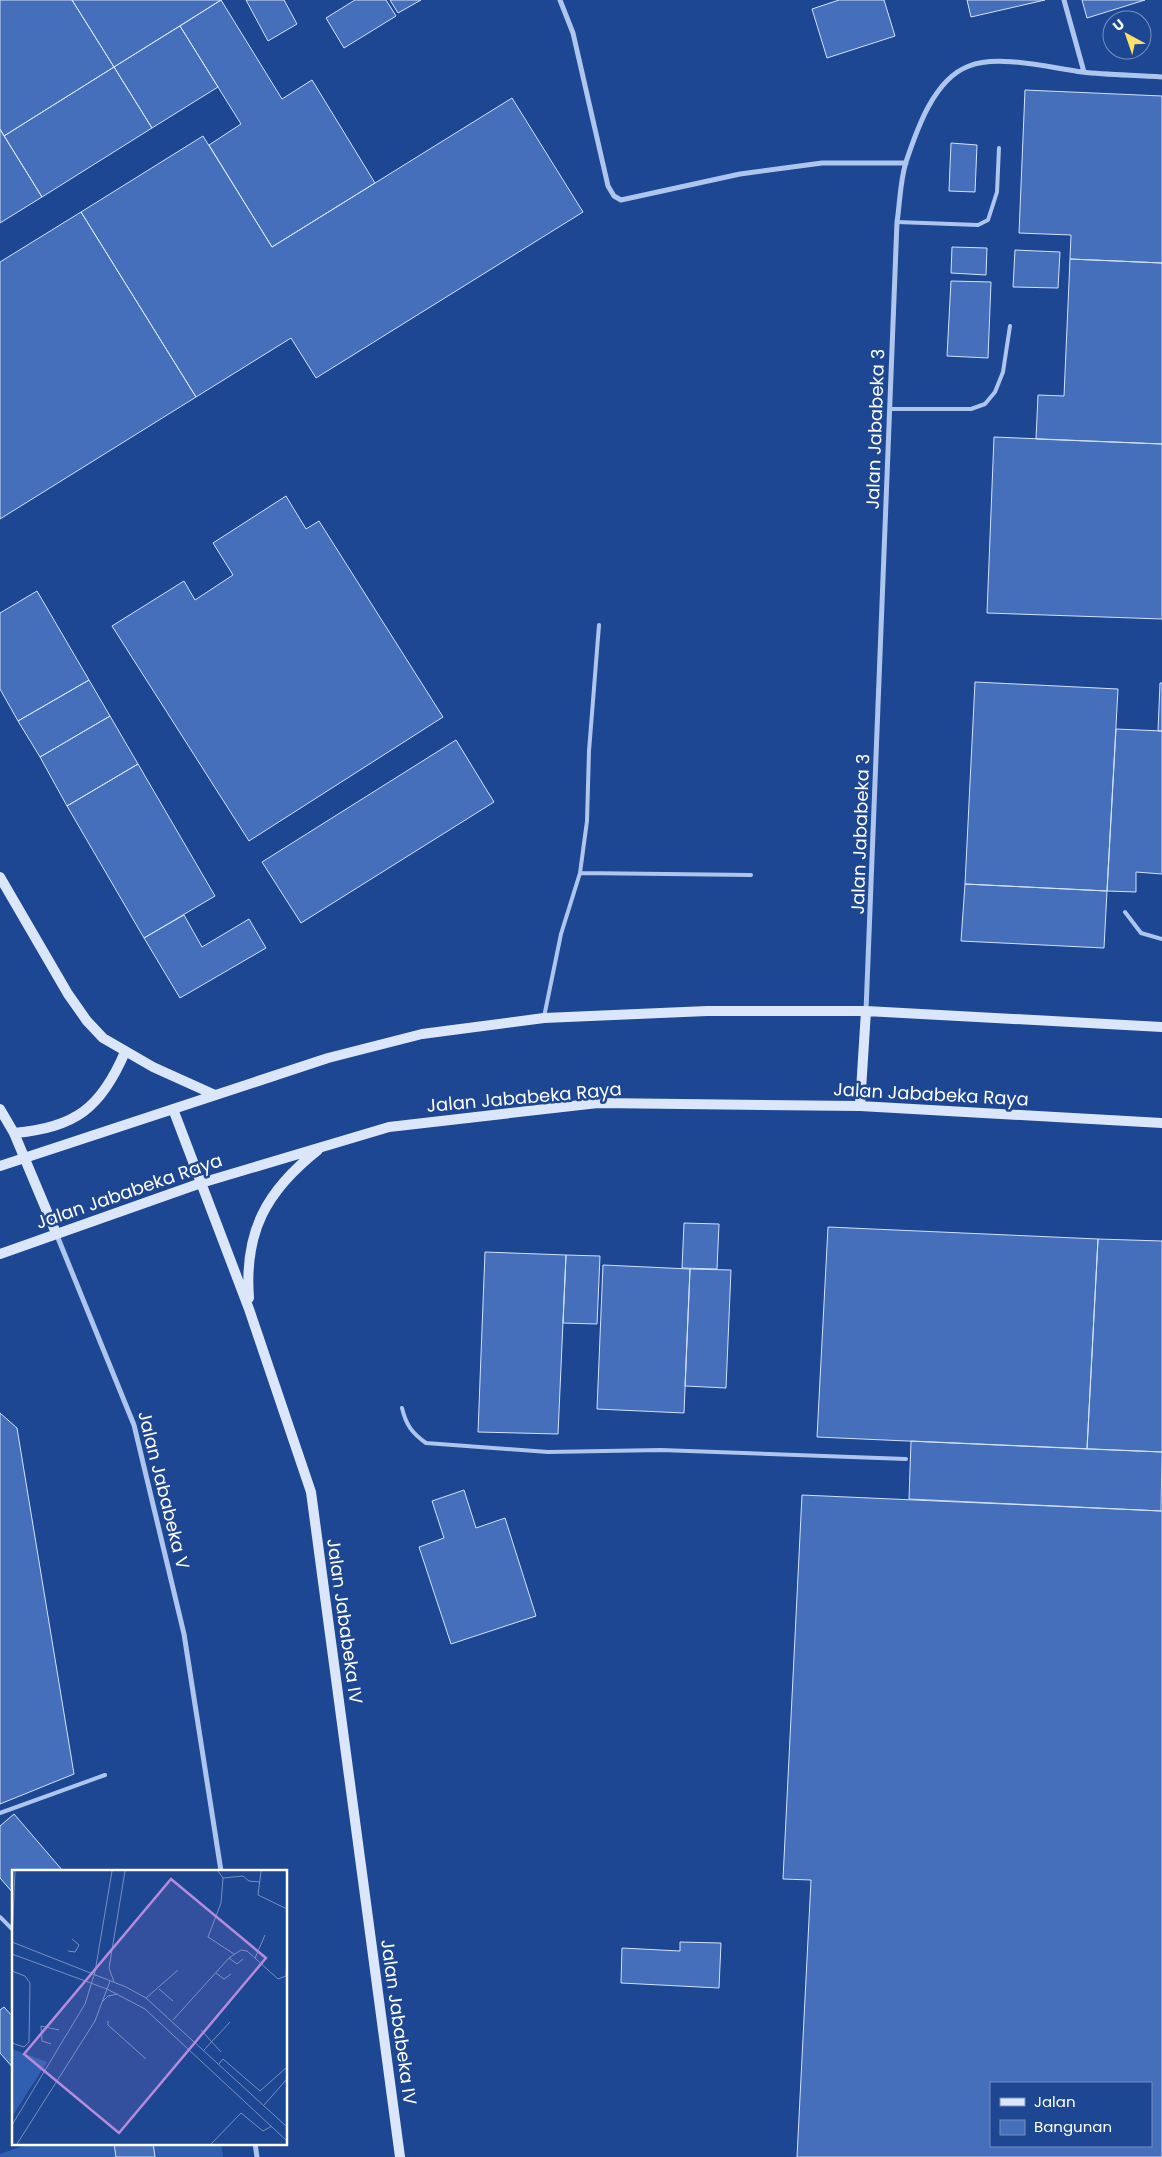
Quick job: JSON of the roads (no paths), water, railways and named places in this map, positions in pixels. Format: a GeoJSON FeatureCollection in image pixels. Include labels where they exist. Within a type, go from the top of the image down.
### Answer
{"type":"FeatureCollection","features":[{"type":"Feature","properties":{"kind":"main road"},"geometry":{"type":"LineString","coordinates":[[0,878],[68,994],[87,1021],[103,1038],[126,1052],[215,1095]]}},
{"type":"Feature","properties":{"kind":"main road"},"geometry":{"type":"LineString","coordinates":[[0,1166],[328,1058],[422,1034],[544,1018],[707,1011],[866,1012],[1162,1027]]}},
{"type":"Feature","properties":{"kind":"main road"},"geometry":{"type":"LineString","coordinates":[[860,1106],[866,1012]]}},
{"type":"Feature","properties":{"kind":"main road"},"geometry":{"type":"LineString","coordinates":[[14,1133],[44,1130],[72,1120],[95,1103],[114,1079],[126,1052]]}},
{"type":"Feature","properties":{"kind":"main road","name":"Jalan Jababeka Raya"},"geometry":{"type":"LineString","coordinates":[[0,1254],[202,1183],[389,1127],[598,1103],[860,1106],[1162,1123]]}},
{"type":"Feature","properties":{"kind":"main road","name":"Jalan Jababeka V"},"geometry":{"type":"LineString","coordinates":[[0,1109],[14,1133],[56,1233]]}},
{"type":"Feature","properties":{"kind":"main road","name":"Jalan Jababeka IV"},"geometry":{"type":"LineString","coordinates":[[173,1109],[249,1310],[311,1492],[400,2157]]}},
{"type":"Feature","properties":{"kind":"main road"},"geometry":{"type":"LineString","coordinates":[[249,1310],[246,1271],[254,1234],[269,1199],[293,1170],[323,1146]]}},
{"type":"Feature","properties":{"kind":"street"},"geometry":{"type":"LineString","coordinates":[[560,0],[573,33],[608,186],[614,196],[621,200],[740,174],[822,163],[906,163]]}},
{"type":"Feature","properties":{"kind":"street"},"geometry":{"type":"LineString","coordinates":[[1064,0],[1084,72]]}},
{"type":"Feature","properties":{"kind":"street","name":"Jalan Jababeka 3"},"geometry":{"type":"LineString","coordinates":[[866,1012],[897,222],[906,163],[936,94],[954,73],[969,65],[986,62],[1026,63],[1084,72],[1162,77]]}},
{"type":"Feature","properties":{"kind":"street","name":"Jalan Jababeka V"},"geometry":{"type":"LineString","coordinates":[[56,1233],[134,1425],[184,1634],[221,1870]]}},
{"type":"Feature","properties":{"kind":"street"},"geometry":{"type":"LineString","coordinates":[[256,2144],[257,2157]]}},
{"type":"Feature","properties":{"kind":"lane"},"geometry":{"type":"LineString","coordinates":[[897,222],[978,225],[988,220],[997,192],[999,148]]}},
{"type":"Feature","properties":{"kind":"lane"},"geometry":{"type":"LineString","coordinates":[[890,409],[971,408],[985,404],[995,392],[1003,372],[1010,326]]}},
{"type":"Feature","properties":{"kind":"lane"},"geometry":{"type":"LineString","coordinates":[[544,1018],[561,934],[580,874],[587,821],[589,751],[599,624]]}},
{"type":"Feature","properties":{"kind":"lane"},"geometry":{"type":"LineString","coordinates":[[580,874],[751,875]]}},
{"type":"Feature","properties":{"kind":"lane"},"geometry":{"type":"LineString","coordinates":[[1125,912],[1141,933],[1162,939]]}},
{"type":"Feature","properties":{"kind":"lane"},"geometry":{"type":"LineString","coordinates":[[402,1408],[405,1420],[412,1434],[426,1443],[548,1452],[661,1450],[906,1459]]}},
{"type":"Feature","properties":{"kind":"lane"},"geometry":{"type":"LineString","coordinates":[[0,1813],[105,1775]]}},
{"type":"Feature","properties":{"kind":"lane"},"geometry":{"type":"LineString","coordinates":[[0,1917],[12,1929]]}}]}
